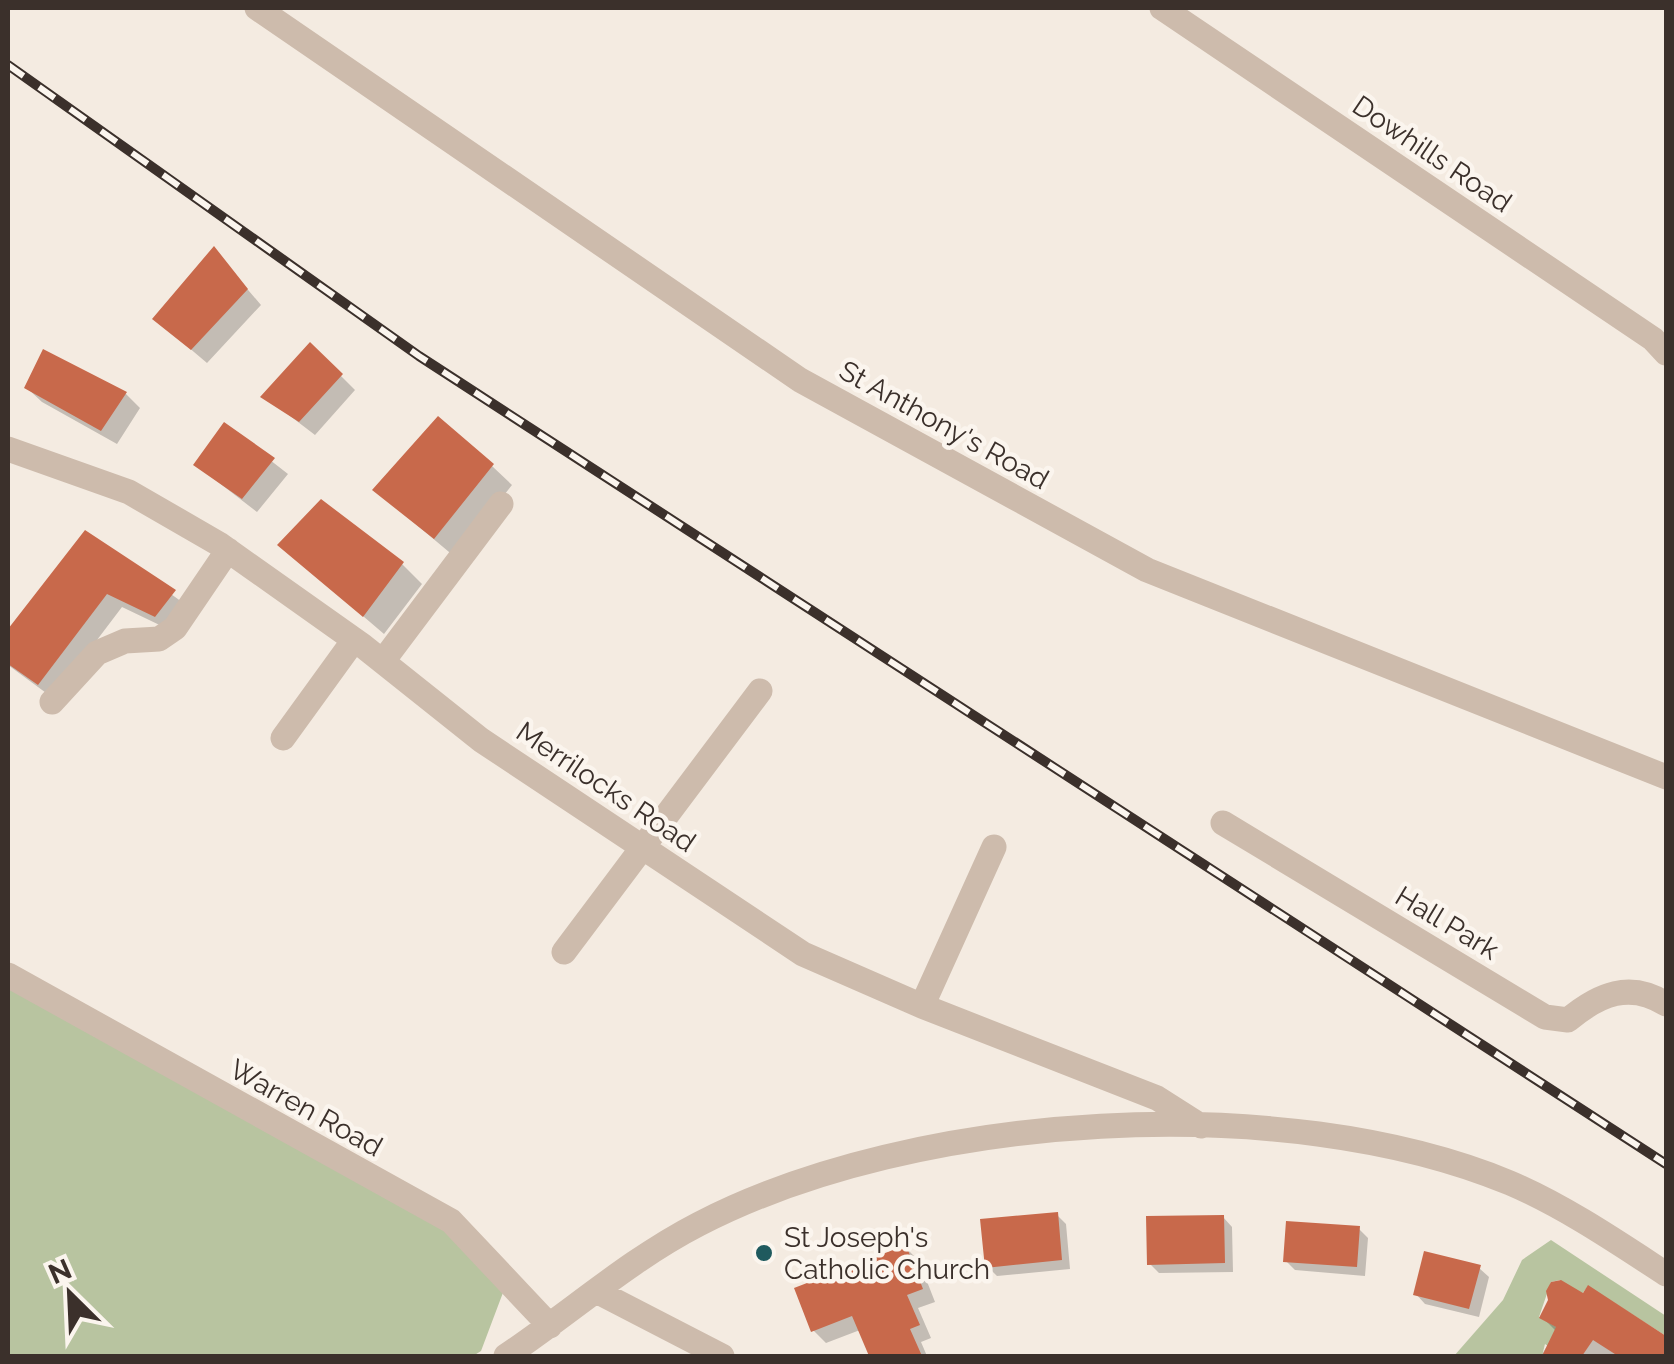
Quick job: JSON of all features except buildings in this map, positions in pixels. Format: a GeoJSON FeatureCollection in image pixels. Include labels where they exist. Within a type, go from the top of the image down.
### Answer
{"type":"FeatureCollection","features":[{"type":"Feature","properties":{"kind":"street","name":"St Anthony's Road"},"geometry":{"type":"LineString","coordinates":[[257,8],[800,380],[1146,570],[1666,777]]}},
{"type":"Feature","properties":{"kind":"street","name":"Dowhills Road"},"geometry":{"type":"LineString","coordinates":[[1162,8],[1662,337]]}},
{"type":"Feature","properties":{"kind":"street","name":"Merrilocks Road"},"geometry":{"type":"LineString","coordinates":[[8,450],[129,492],[228,550],[382,661],[481,740],[803,954],[922,1006],[1157,1098],[1202,1126]]}},
{"type":"Feature","properties":{"kind":"street"},"geometry":{"type":"LineString","coordinates":[[382,661],[501,504]]}},
{"type":"Feature","properties":{"kind":"street"},"geometry":{"type":"LineString","coordinates":[[52,702],[97,653],[125,641],[159,639],[174,628],[228,550]]}},
{"type":"Feature","properties":{"kind":"street"},"geometry":{"type":"LineString","coordinates":[[283,738],[354,640]]}},
{"type":"Feature","properties":{"kind":"street"},"geometry":{"type":"LineString","coordinates":[[564,952],[760,691]]}},
{"type":"Feature","properties":{"kind":"street","name":"Hall Park"},"geometry":{"type":"LineString","coordinates":[[1223,823],[1545,1017],[1568,1020],[1590,1001],[1620,991],[1657,998]]}},
{"type":"Feature","properties":{"kind":"street"},"geometry":{"type":"LineString","coordinates":[[922,1006],[994,847]]}},
{"type":"Feature","properties":{"kind":"street","name":"Warren Road"},"geometry":{"type":"LineString","coordinates":[[8,975],[451,1221],[550,1326]]}},
{"type":"Feature","properties":{"kind":"street"},"geometry":{"type":"LineString","coordinates":[[506,1356],[598,1292],[621,1271],[699,1223],[864,1159],[1034,1131],[1202,1126],[1287,1130],[1418,1155],[1510,1183],[1666,1274]]}},
{"type":"Feature","properties":{"kind":"street"},"geometry":{"type":"LineString","coordinates":[[598,1292],[722,1356]]}},
{"type":"Feature","properties":{"kind":"green space"},"geometry":{"type":"Polygon","coordinates":[[[8,973],[451,1221],[507,1282],[481,1351],[473,1356],[8,1356],[8,973]]]}},
{"type":"Feature","properties":{"kind":"green space"},"geometry":{"type":"Polygon","coordinates":[[[1551,1240],[1666,1316],[1666,1336],[1588,1286],[1578,1299],[1560,1280],[1551,1282],[1539,1317],[1560,1329],[1549,1347],[1545,1344],[1542,1356],[1454,1356],[1503,1300],[1522,1260],[1551,1240]]]}},
{"type":"Feature","properties":{"kind":"railway"},"geometry":{"type":"LineString","coordinates":[[8,65],[419,356],[1666,1164]]}},
{"type":"Feature","properties":{"kind":"place","name":"St Joseph's Catholic Church"},"geometry":{"type":"Point","coordinates":[764,1253]}}]}
